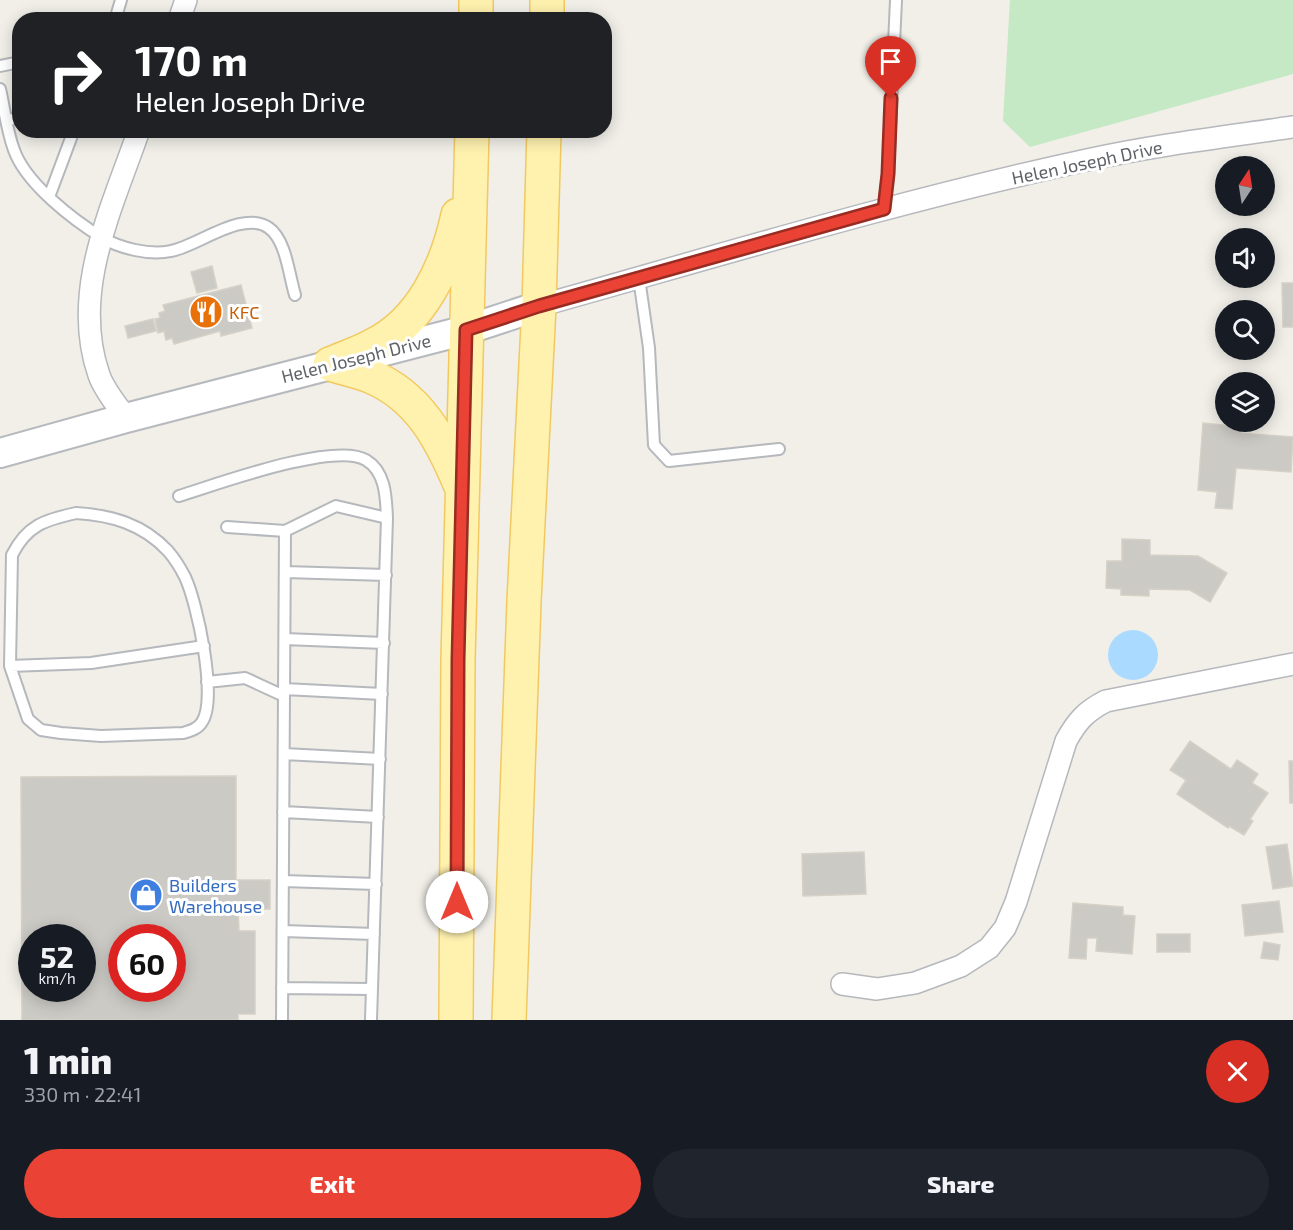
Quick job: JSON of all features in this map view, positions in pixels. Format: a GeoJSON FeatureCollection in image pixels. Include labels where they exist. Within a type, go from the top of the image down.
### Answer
{"type":"FeatureCollection","features":[{"type":"Feature","properties":{"kind":"main road"},"geometry":{"type":"LineString","coordinates":[[509,1020],[524,601],[539,306],[544,138]]}},
{"type":"Feature","properties":{"kind":"main road"},"geometry":{"type":"LineString","coordinates":[[456,1020],[458,660],[471,146]]}},
{"type":"Feature","properties":{"kind":"main road"},"geometry":{"type":"LineString","coordinates":[[330,364],[374,346],[403,324],[420,306],[436,280],[449,247],[471,146]]}},
{"type":"Feature","properties":{"kind":"main road"},"geometry":{"type":"LineString","coordinates":[[330,364],[370,376],[395,390],[418,409],[437,434],[463,492]]}},
{"type":"Feature","properties":{"kind":"street","name":"Helen Joseph Drive"},"geometry":{"type":"LineString","coordinates":[[0,453],[330,364],[466,330],[539,306],[884,209],[1087,160],[1189,140],[1293,127]]}},
{"type":"Feature","properties":{"kind":"street"},"geometry":{"type":"LineString","coordinates":[[126,418],[99,377],[91,339],[88,306],[93,272],[102,238],[136,138]]}},
{"type":"Feature","properties":{"kind":"street"},"geometry":{"type":"LineString","coordinates":[[842,984],[878,990],[915,983],[961,966],[989,948],[1005,928],[1016,902],[1066,741],[1075,724],[1088,711],[1107,701],[1293,664]]}},
{"type":"Feature","properties":{"kind":"lane"},"geometry":{"type":"LineString","coordinates":[[884,209],[888,174],[896,0]]}},
{"type":"Feature","properties":{"kind":"lane"},"geometry":{"type":"LineString","coordinates":[[0,88],[16,155],[49,197],[102,238],[152,253],[169,252],[188,247],[237,224],[255,222],[268,227],[280,244],[295,295]]}},
{"type":"Feature","properties":{"kind":"lane"},"geometry":{"type":"LineString","coordinates":[[7,120],[12,119]]}},
{"type":"Feature","properties":{"kind":"lane"},"geometry":{"type":"LineString","coordinates":[[49,197],[71,138]]}},
{"type":"Feature","properties":{"kind":"lane"},"geometry":{"type":"LineString","coordinates":[[639,278],[649,348],[654,446],[669,462],[779,449]]}},
{"type":"Feature","properties":{"kind":"lane"},"geometry":{"type":"LineString","coordinates":[[179,496],[281,465],[330,456],[352,456],[366,460],[376,468],[382,479],[387,518],[386,575],[371,1020]]}},
{"type":"Feature","properties":{"kind":"lane"},"geometry":{"type":"LineString","coordinates":[[227,527],[285,531],[336,506],[387,518]]}},
{"type":"Feature","properties":{"kind":"lane"},"geometry":{"type":"LineString","coordinates":[[76,513],[99,514],[130,523],[153,537],[168,551],[185,577],[204,646],[207,711],[202,722],[194,730],[183,733],[101,736],[41,730],[28,719],[10,666],[12,555],[19,542],[32,528],[50,518],[76,513]]}},
{"type":"Feature","properties":{"kind":"lane"},"geometry":{"type":"LineString","coordinates":[[282,1020],[285,531]]}},
{"type":"Feature","properties":{"kind":"lane"},"geometry":{"type":"LineString","coordinates":[[285,572],[386,575]]}},
{"type":"Feature","properties":{"kind":"lane"},"geometry":{"type":"LineString","coordinates":[[285,639],[384,643]]}},
{"type":"Feature","properties":{"kind":"lane"},"geometry":{"type":"LineString","coordinates":[[10,666],[91,663],[204,646]]}},
{"type":"Feature","properties":{"kind":"lane"},"geometry":{"type":"LineString","coordinates":[[207,682],[245,678],[284,693],[382,694]]}},
{"type":"Feature","properties":{"kind":"lane"},"geometry":{"type":"LineString","coordinates":[[284,754],[380,759]]}},
{"type":"Feature","properties":{"kind":"lane"},"geometry":{"type":"LineString","coordinates":[[284,813],[378,817]]}},
{"type":"Feature","properties":{"kind":"lane"},"geometry":{"type":"LineString","coordinates":[[283,880],[376,884]]}},
{"type":"Feature","properties":{"kind":"lane"},"geometry":{"type":"LineString","coordinates":[[283,931],[374,934]]}},
{"type":"Feature","properties":{"kind":"lane"},"geometry":{"type":"LineString","coordinates":[[282,988],[372,989]]}},
{"type":"Feature","properties":{"kind":"green space"},"geometry":{"type":"Polygon","coordinates":[[[1010,0],[1293,0],[1293,74],[1030,147],[1003,121],[1010,0]]]}},
{"type":"Feature","properties":{"kind":"water"},"geometry":{"type":"Polygon","coordinates":[[[1133,630],[1151,637],[1158,655],[1151,673],[1133,680],[1115,673],[1108,655],[1115,637],[1133,630]]]}},
{"type":"Feature","properties":{"kind":"building"},"geometry":{"type":"Polygon","coordinates":[[[212,266],[217,288],[197,293],[191,272],[212,266]]]}},
{"type":"Feature","properties":{"kind":"building"},"geometry":{"type":"Polygon","coordinates":[[[1282,283],[1293,283],[1293,327],[1283,327],[1282,283]]]}},
{"type":"Feature","properties":{"kind":"building"},"geometry":{"type":"Polygon","coordinates":[[[241,285],[252,328],[221,336],[220,331],[174,344],[172,338],[166,340],[164,331],[158,333],[155,319],[160,318],[159,313],[165,311],[163,305],[241,285]]]}},
{"type":"Feature","properties":{"kind":"building"},"geometry":{"type":"Polygon","coordinates":[[[153,319],[156,331],[128,338],[125,326],[153,319]]]}},
{"type":"Feature","properties":{"kind":"building"},"geometry":{"type":"Polygon","coordinates":[[[1203,423],[1215,424],[1215,432],[1293,437],[1291,472],[1236,468],[1232,509],[1215,508],[1217,492],[1198,490],[1203,423]]]}},
{"type":"Feature","properties":{"kind":"building"},"geometry":{"type":"Polygon","coordinates":[[[1122,539],[1150,540],[1150,555],[1198,556],[1227,573],[1210,602],[1190,590],[1149,589],[1149,596],[1121,595],[1121,589],[1106,588],[1107,561],[1122,561],[1122,539]]]}},
{"type":"Feature","properties":{"kind":"building"},"geometry":{"type":"Polygon","coordinates":[[[1190,741],[1231,769],[1237,760],[1258,774],[1252,783],[1268,793],[1250,819],[1253,821],[1244,835],[1229,826],[1228,828],[1177,794],[1186,780],[1170,770],[1190,741]]]}},
{"type":"Feature","properties":{"kind":"building"},"geometry":{"type":"Polygon","coordinates":[[[1289,761],[1293,761],[1293,803],[1290,803],[1289,761]]]}},
{"type":"Feature","properties":{"kind":"building","name":"Builders Warehouse"},"geometry":{"type":"Polygon","coordinates":[[[236,776],[236,880],[270,880],[270,909],[238,909],[239,931],[255,931],[255,1014],[238,1014],[238,1020],[22,1020],[22,1002],[96,1002],[96,924],[22,924],[21,777],[236,776]]]}},
{"type":"Feature","properties":{"kind":"building"},"geometry":{"type":"Polygon","coordinates":[[[1287,844],[1293,886],[1273,889],[1266,847],[1287,844]]]}},
{"type":"Feature","properties":{"kind":"building"},"geometry":{"type":"Polygon","coordinates":[[[864,852],[866,894],[803,896],[802,854],[864,852]]]}},
{"type":"Feature","properties":{"kind":"building"},"geometry":{"type":"Polygon","coordinates":[[[1279,901],[1283,932],[1245,936],[1242,905],[1279,901]]]}},
{"type":"Feature","properties":{"kind":"building"},"geometry":{"type":"Polygon","coordinates":[[[1073,903],[1123,907],[1123,915],[1135,916],[1132,954],[1096,951],[1097,938],[1087,938],[1086,959],[1069,958],[1073,903]]]}},
{"type":"Feature","properties":{"kind":"building"},"geometry":{"type":"Polygon","coordinates":[[[1157,934],[1190,934],[1190,952],[1157,952],[1157,934]]]}},
{"type":"Feature","properties":{"kind":"building"},"geometry":{"type":"Polygon","coordinates":[[[1264,942],[1280,945],[1278,960],[1261,958],[1264,942]]]}},
{"type":"Feature","properties":{"kind":"place","name":"KFC"},"geometry":{"type":"Point","coordinates":[206,312]}},
{"type":"Feature","properties":{"kind":"place","name":"Builders Warehouse"},"geometry":{"type":"Point","coordinates":[146,895]}},
{"type":"Feature","properties":{"kind":"route"},"geometry":{"type":"LineString","coordinates":[[457,902],[458,660],[466,408],[466,330],[539,306],[884,209],[891,98]]}}]}
